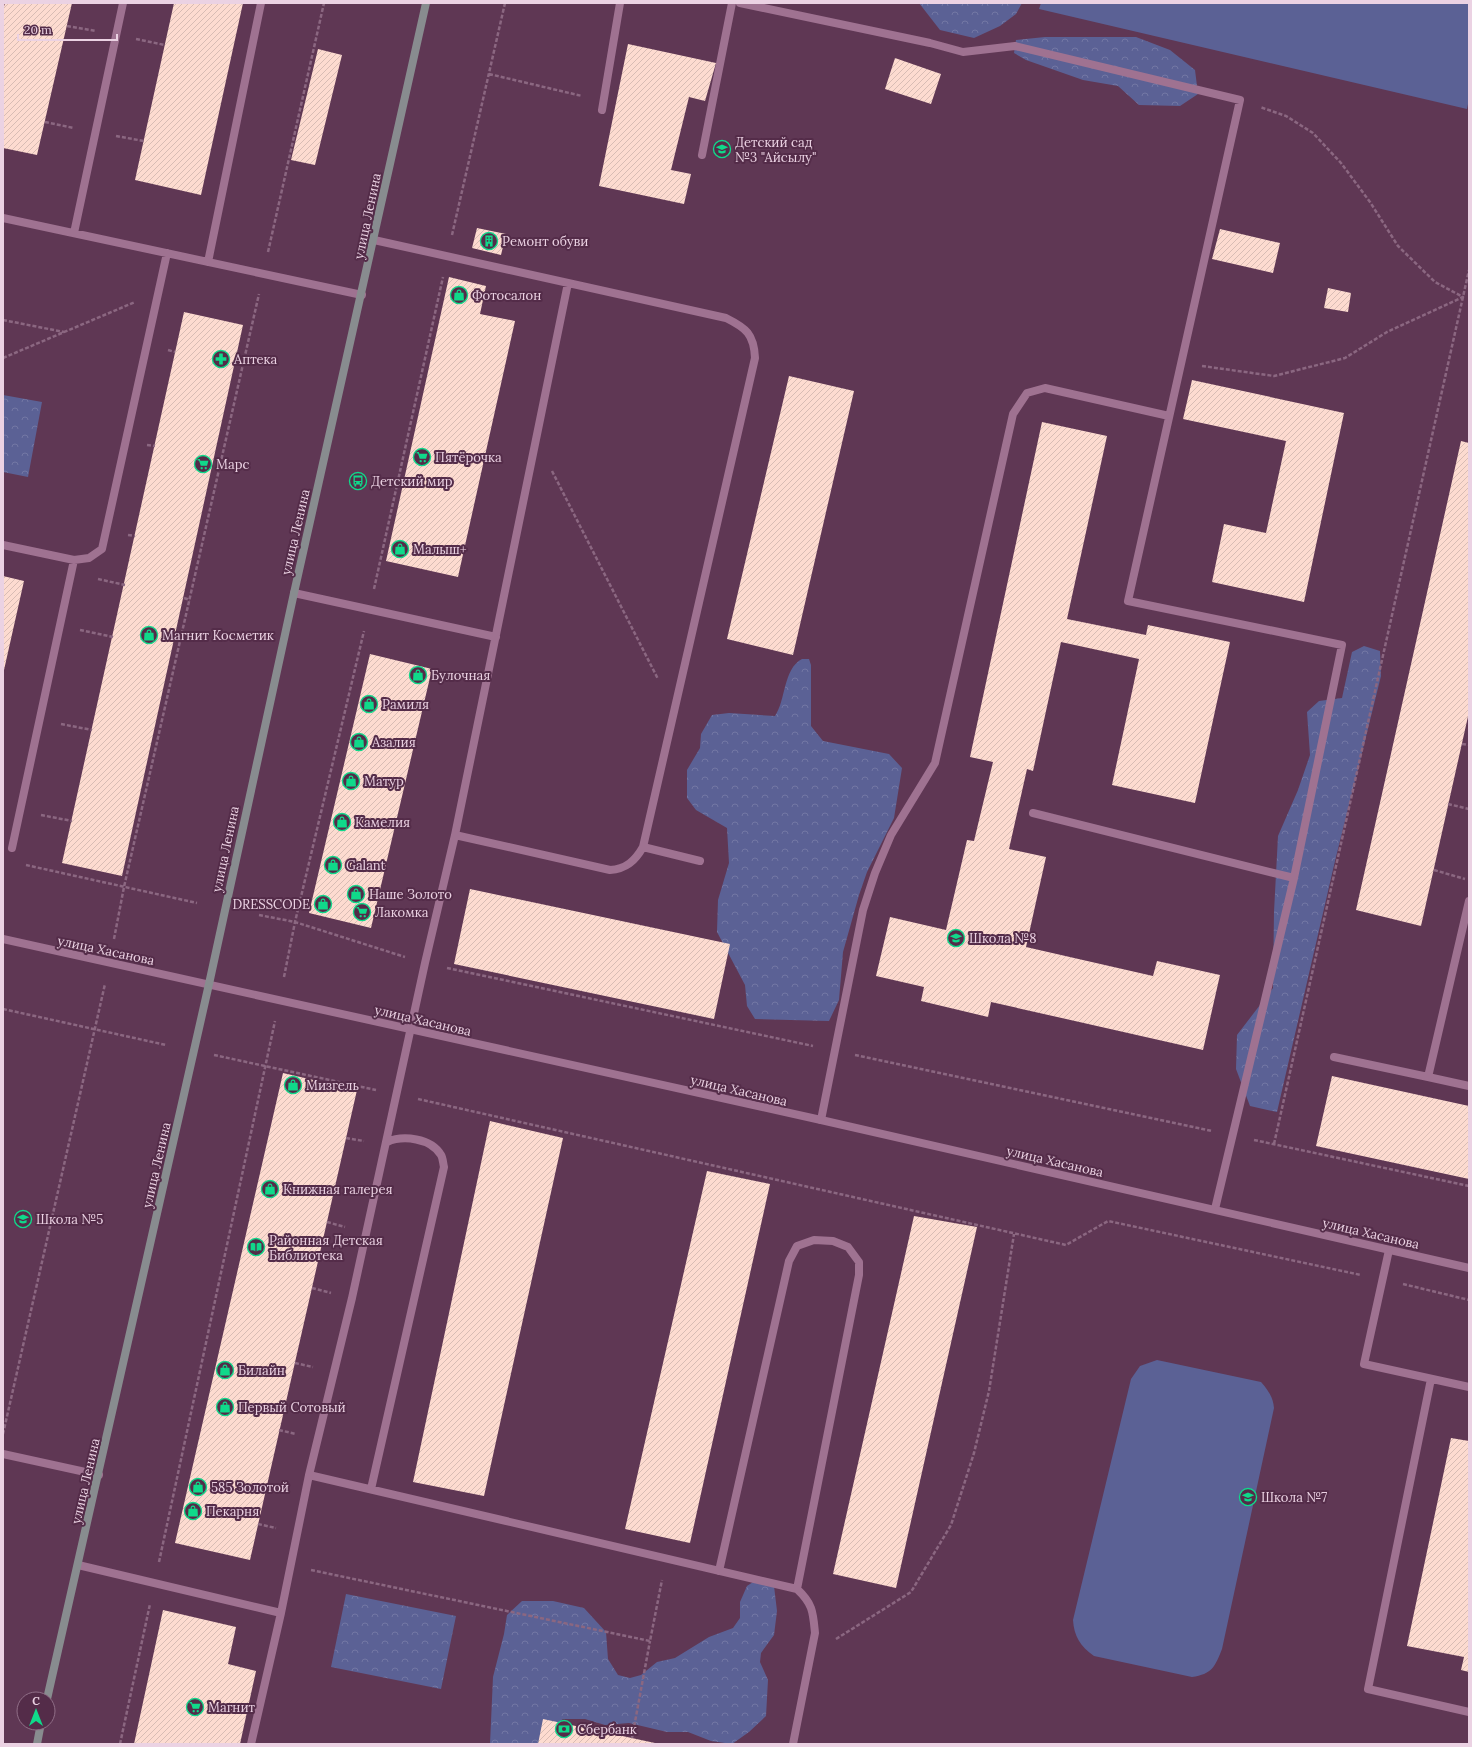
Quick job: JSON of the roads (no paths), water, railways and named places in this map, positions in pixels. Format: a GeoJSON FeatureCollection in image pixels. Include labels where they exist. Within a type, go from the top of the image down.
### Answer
{"type":"FeatureCollection","features":[{"type":"Feature","properties":{"kind":"main road","name":"улица Ленина"},"geometry":{"type":"LineString","coordinates":[[49,1691],[209,984],[294,593],[362,295],[426,3]]}},
{"type":"Feature","properties":{"kind":"main road"},"geometry":{"type":"LineString","coordinates":[[37,1744],[40,1731]]}},
{"type":"Feature","properties":{"kind":"street"},"geometry":{"type":"LineString","coordinates":[[74,233],[123,3]]}},
{"type":"Feature","properties":{"kind":"street"},"geometry":{"type":"LineString","coordinates":[[208,262],[261,3]]}},
{"type":"Feature","properties":{"kind":"street"},"geometry":{"type":"LineString","coordinates":[[602,110],[620,3]]}},
{"type":"Feature","properties":{"kind":"street"},"geometry":{"type":"LineString","coordinates":[[702,155],[732,3]]}},
{"type":"Feature","properties":{"kind":"street"},"geometry":{"type":"LineString","coordinates":[[740,3],[930,43],[963,52],[1015,46],[1240,100],[1128,601],[1342,645],[1294,878],[1214,1209]]}},
{"type":"Feature","properties":{"kind":"street"},"geometry":{"type":"LineString","coordinates":[[3,218],[362,295]]}},
{"type":"Feature","properties":{"kind":"street"},"geometry":{"type":"LineString","coordinates":[[374,240],[447,258],[726,318],[738,324],[748,333],[754,345],[754,358],[643,847],[636,858],[628,866],[619,870],[610,870],[455,835]]}},
{"type":"Feature","properties":{"kind":"street"},"geometry":{"type":"LineString","coordinates":[[3,545],[74,560],[89,558],[102,549],[167,253]]}},
{"type":"Feature","properties":{"kind":"street"},"geometry":{"type":"LineString","coordinates":[[251,1744],[281,1613],[309,1475],[351,1306],[425,963],[455,835],[568,283]]}},
{"type":"Feature","properties":{"kind":"street"},"geometry":{"type":"LineString","coordinates":[[821,1120],[863,910],[875,873],[891,835],[935,763],[1013,414],[1027,393],[1045,388],[1169,416]]}},
{"type":"Feature","properties":{"kind":"street"},"geometry":{"type":"LineString","coordinates":[[12,848],[74,560]]}},
{"type":"Feature","properties":{"kind":"street"},"geometry":{"type":"LineString","coordinates":[[294,593],[496,637]]}},
{"type":"Feature","properties":{"kind":"street"},"geometry":{"type":"LineString","coordinates":[[1033,812],[1294,878]]}},
{"type":"Feature","properties":{"kind":"street"},"geometry":{"type":"LineString","coordinates":[[643,847],[700,860]]}},
{"type":"Feature","properties":{"kind":"street"},"geometry":{"type":"LineString","coordinates":[[1428,1077],[1469,901]]}},
{"type":"Feature","properties":{"kind":"street","name":"улица Хасанова"},"geometry":{"type":"LineString","coordinates":[[3,939],[821,1120],[1469,1268]]}},
{"type":"Feature","properties":{"kind":"street"},"geometry":{"type":"LineString","coordinates":[[1334,1057],[1469,1086]]}},
{"type":"Feature","properties":{"kind":"street"},"geometry":{"type":"LineString","coordinates":[[371,1489],[444,1167],[441,1156],[434,1146],[423,1141],[409,1138],[394,1139],[387,1142]]}},
{"type":"Feature","properties":{"kind":"street"},"geometry":{"type":"LineString","coordinates":[[718,1571],[789,1261],[797,1246],[814,1240],[833,1241],[848,1247],[859,1262],[859,1276],[797,1589]]}},
{"type":"Feature","properties":{"kind":"street"},"geometry":{"type":"LineString","coordinates":[[1389,1250],[1364,1364],[1469,1387]]}},
{"type":"Feature","properties":{"kind":"street"},"geometry":{"type":"LineString","coordinates":[[1431,1379],[1368,1689],[1469,1712]]}},
{"type":"Feature","properties":{"kind":"street"},"geometry":{"type":"LineString","coordinates":[[3,1454],[99,1475]]}},
{"type":"Feature","properties":{"kind":"street"},"geometry":{"type":"LineString","coordinates":[[309,1475],[797,1589],[808,1600],[814,1616],[815,1633],[793,1744]]}},
{"type":"Feature","properties":{"kind":"street"},"geometry":{"type":"LineString","coordinates":[[78,1565],[281,1613]]}},
{"type":"Feature","properties":{"kind":"place","name":"Детский сад №3 \"Айсылу\""},"geometry":{"type":"Point","coordinates":[722,149]}},
{"type":"Feature","properties":{"kind":"place","name":"Ремонт обуви"},"geometry":{"type":"Point","coordinates":[489,241]}},
{"type":"Feature","properties":{"kind":"place","name":"Фотосалон"},"geometry":{"type":"Point","coordinates":[459,295]}},
{"type":"Feature","properties":{"kind":"place","name":"Аптека"},"geometry":{"type":"Point","coordinates":[221,359]}},
{"type":"Feature","properties":{"kind":"place","name":"Пятёрочка"},"geometry":{"type":"Point","coordinates":[422,457]}},
{"type":"Feature","properties":{"kind":"place","name":"Марс"},"geometry":{"type":"Point","coordinates":[203,464]}},
{"type":"Feature","properties":{"kind":"place","name":"Детский мир"},"geometry":{"type":"Point","coordinates":[358,481]}},
{"type":"Feature","properties":{"kind":"place","name":"Малыш+"},"geometry":{"type":"Point","coordinates":[400,549]}},
{"type":"Feature","properties":{"kind":"place","name":"Магнит Косметик"},"geometry":{"type":"Point","coordinates":[149,635]}},
{"type":"Feature","properties":{"kind":"place","name":"Булочная"},"geometry":{"type":"Point","coordinates":[418,675]}},
{"type":"Feature","properties":{"kind":"place","name":"Рамиля"},"geometry":{"type":"Point","coordinates":[369,704]}},
{"type":"Feature","properties":{"kind":"place","name":"Азалия"},"geometry":{"type":"Point","coordinates":[359,742]}},
{"type":"Feature","properties":{"kind":"place","name":"Матур"},"geometry":{"type":"Point","coordinates":[351,781]}},
{"type":"Feature","properties":{"kind":"place","name":"Камелия"},"geometry":{"type":"Point","coordinates":[342,822]}},
{"type":"Feature","properties":{"kind":"place","name":"Galant"},"geometry":{"type":"Point","coordinates":[333,865]}},
{"type":"Feature","properties":{"kind":"place","name":"Наше Золото"},"geometry":{"type":"Point","coordinates":[356,894]}},
{"type":"Feature","properties":{"kind":"place","name":"DRESSCODE"},"geometry":{"type":"Point","coordinates":[323,904]}},
{"type":"Feature","properties":{"kind":"place","name":"Лакомка"},"geometry":{"type":"Point","coordinates":[362,912]}},
{"type":"Feature","properties":{"kind":"place","name":"Школа №8"},"geometry":{"type":"Point","coordinates":[956,938]}},
{"type":"Feature","properties":{"kind":"place","name":"Мизгель"},"geometry":{"type":"Point","coordinates":[293,1085]}},
{"type":"Feature","properties":{"kind":"place","name":"Книжная галерея"},"geometry":{"type":"Point","coordinates":[270,1189]}},
{"type":"Feature","properties":{"kind":"place","name":"Школа №5"},"geometry":{"type":"Point","coordinates":[23,1219]}},
{"type":"Feature","properties":{"kind":"place","name":"Районная Детская Библиотека"},"geometry":{"type":"Point","coordinates":[256,1247]}},
{"type":"Feature","properties":{"kind":"place","name":"Билайн"},"geometry":{"type":"Point","coordinates":[225,1370]}},
{"type":"Feature","properties":{"kind":"place","name":"Первый Сотовый"},"geometry":{"type":"Point","coordinates":[225,1407]}},
{"type":"Feature","properties":{"kind":"place","name":"585 Золотой"},"geometry":{"type":"Point","coordinates":[198,1487]}},
{"type":"Feature","properties":{"kind":"place","name":"Школа №7"},"geometry":{"type":"Point","coordinates":[1248,1497]}},
{"type":"Feature","properties":{"kind":"place","name":"Пекарня"},"geometry":{"type":"Point","coordinates":[193,1511]}},
{"type":"Feature","properties":{"kind":"place","name":"Магнит"},"geometry":{"type":"Point","coordinates":[195,1707]}},
{"type":"Feature","properties":{"kind":"place","name":"Сбербанк"},"geometry":{"type":"Point","coordinates":[564,1729]}}]}
